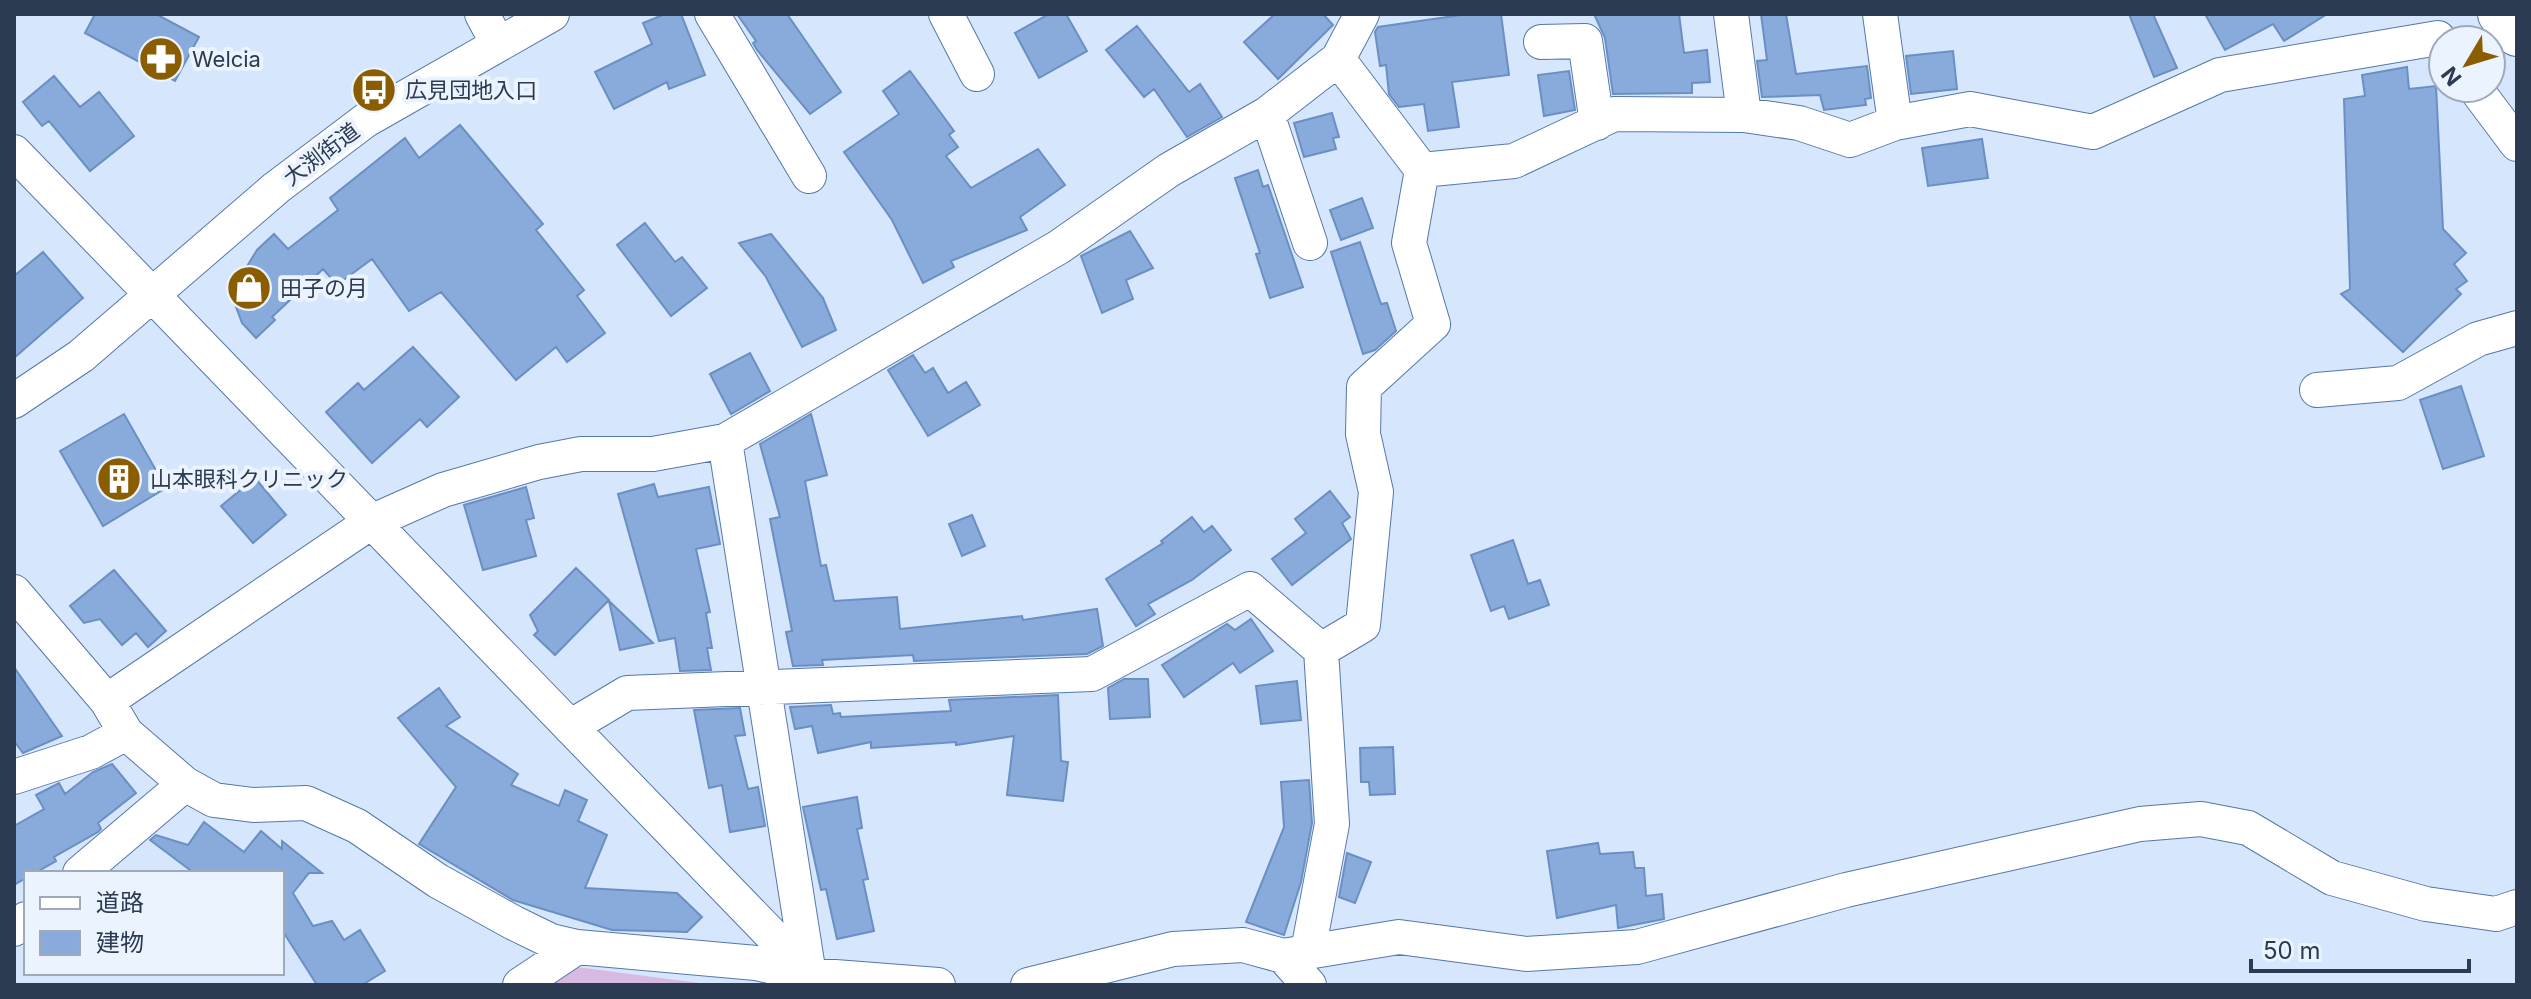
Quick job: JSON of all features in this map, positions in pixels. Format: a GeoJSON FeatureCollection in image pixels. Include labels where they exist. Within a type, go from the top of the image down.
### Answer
{"type":"FeatureCollection","features":[{"type":"Feature","properties":{"kind":"highway"},"geometry":{"type":"LineString","coordinates":[[2500,14],[2517,34]]}},
{"type":"Feature","properties":{"kind":"street"},"geometry":{"type":"LineString","coordinates":[[482,14],[498,44]]}},
{"type":"Feature","properties":{"kind":"street","name":"大渕街道"},"geometry":{"type":"LineString","coordinates":[[14,401],[81,356],[276,188],[366,120],[552,14]]}},
{"type":"Feature","properties":{"kind":"street"},"geometry":{"type":"LineString","coordinates":[[712,14],[809,176]]}},
{"type":"Feature","properties":{"kind":"street"},"geometry":{"type":"LineString","coordinates":[[946,14],[977,74]]}},
{"type":"Feature","properties":{"kind":"street"},"geometry":{"type":"LineString","coordinates":[[107,701],[371,522],[443,490],[539,462],[581,454],[653,454],[725,441],[1059,247],[1169,170],[1267,114],[1338,59],[1362,14]]}},
{"type":"Feature","properties":{"kind":"street"},"geometry":{"type":"LineString","coordinates":[[1731,14],[1744,115]]}},
{"type":"Feature","properties":{"kind":"street"},"geometry":{"type":"LineString","coordinates":[[1880,14],[1895,123]]}},
{"type":"Feature","properties":{"kind":"street"},"geometry":{"type":"LineString","coordinates":[[1541,42],[1585,41],[1597,123]]}},
{"type":"Feature","properties":{"kind":"street"},"geometry":{"type":"LineString","coordinates":[[1422,170],[1514,161],[1614,114],[1744,115],[1799,123],[1850,140],[1895,123],[1970,109],[2093,132],[2220,75],[2427,44]]}},
{"type":"Feature","properties":{"kind":"street"},"geometry":{"type":"LineString","coordinates":[[1321,650],[1363,625],[1376,492],[1363,434],[1364,387],[1433,324],[1409,243],[1422,170],[1338,59]]}},
{"type":"Feature","properties":{"kind":"street"},"geometry":{"type":"LineString","coordinates":[[2487,104],[2517,144]]}},
{"type":"Feature","properties":{"kind":"street"},"geometry":{"type":"LineString","coordinates":[[1267,114],[1310,243]]}},
{"type":"Feature","properties":{"kind":"street"},"geometry":{"type":"LineString","coordinates":[[14,152],[815,980]]}},
{"type":"Feature","properties":{"kind":"street"},"geometry":{"type":"LineString","coordinates":[[2317,390],[2398,383],[2478,339],[2517,328]]}},
{"type":"Feature","properties":{"kind":"street"},"geometry":{"type":"LineString","coordinates":[[725,441],[815,980]]}},
{"type":"Feature","properties":{"kind":"street"},"geometry":{"type":"LineString","coordinates":[[570,727],[627,693],[1092,674],[1250,589],[1321,650],[1332,824],[1295,953],[1309,985]]}},
{"type":"Feature","properties":{"kind":"street"},"geometry":{"type":"LineString","coordinates":[[14,592],[107,701],[126,733],[185,784],[214,800],[253,805],[306,803],[357,826],[438,881],[551,941],[577,947],[756,963],[815,980],[938,985]]}},
{"type":"Feature","properties":{"kind":"street"},"geometry":{"type":"LineString","coordinates":[[14,777],[91,752],[126,733]]}},
{"type":"Feature","properties":{"kind":"street"},"geometry":{"type":"LineString","coordinates":[[82,871],[185,784]]}},
{"type":"Feature","properties":{"kind":"street"},"geometry":{"type":"LineString","coordinates":[[1028,985],[1173,949],[1243,945],[1295,953],[1399,937],[1526,954],[1637,947],[1846,890],[2140,824],[2201,819],[2248,828],[2332,878],[2426,904],[2496,914],[2517,907]]}},
{"type":"Feature","properties":{"kind":"street"},"geometry":{"type":"LineString","coordinates":[[520,985],[577,947]]}},
{"type":"Feature","properties":{"kind":"shaded area"},"geometry":{"type":"Polygon","coordinates":[[[562,965],[714,985],[535,985],[562,965]]]}},
{"type":"Feature","properties":{"kind":"building","name":"Welcia"},"geometry":{"type":"Polygon","coordinates":[[[95,14],[156,14],[199,37],[175,81],[85,33],[95,14]]]}},
{"type":"Feature","properties":{"kind":"building"},"geometry":{"type":"Polygon","coordinates":[[[665,14],[681,14],[705,75],[669,89],[667,82],[614,109],[595,72],[652,44],[643,23],[665,14]]]}},
{"type":"Feature","properties":{"kind":"building"},"geometry":{"type":"Polygon","coordinates":[[[737,14],[787,14],[841,92],[810,114],[757,50],[753,43],[756,41],[737,14]]]}},
{"type":"Feature","properties":{"kind":"building"},"geometry":{"type":"Polygon","coordinates":[[[1049,14],[1066,14],[1087,51],[1039,78],[1015,33],[1049,14]]]}},
{"type":"Feature","properties":{"kind":"building"},"geometry":{"type":"Polygon","coordinates":[[[1275,14],[1323,14],[1333,25],[1278,79],[1244,42],[1275,14]]]}},
{"type":"Feature","properties":{"kind":"building"},"geometry":{"type":"Polygon","coordinates":[[[1468,14],[1501,14],[1509,75],[1452,82],[1459,127],[1428,131],[1424,104],[1399,107],[1389,94],[1386,65],[1380,66],[1375,32],[1378,27],[1468,14]]]}},
{"type":"Feature","properties":{"kind":"building"},"geometry":{"type":"Polygon","coordinates":[[[1594,14],[1679,14],[1684,53],[1707,50],[1710,82],[1692,83],[1692,93],[1613,94],[1605,38],[1594,14]]]}},
{"type":"Feature","properties":{"kind":"building"},"geometry":{"type":"Polygon","coordinates":[[[1761,14],[1786,14],[1796,74],[1867,66],[1871,98],[1865,99],[1866,105],[1824,110],[1820,95],[1762,97],[1757,61],[1767,60],[1761,14]]]}},
{"type":"Feature","properties":{"kind":"building"},"geometry":{"type":"Polygon","coordinates":[[[2129,14],[2153,14],[2177,68],[2154,77],[2129,14]]]}},
{"type":"Feature","properties":{"kind":"building"},"geometry":{"type":"Polygon","coordinates":[[[2205,14],[2327,14],[2284,41],[2273,24],[2225,50],[2205,14]]]}},
{"type":"Feature","properties":{"kind":"building"},"geometry":{"type":"Polygon","coordinates":[[[1137,26],[1189,92],[1200,84],[1222,117],[1187,137],[1154,89],[1144,97],[1106,50],[1137,26]]]}},
{"type":"Feature","properties":{"kind":"building"},"geometry":{"type":"Polygon","coordinates":[[[1953,51],[1957,89],[1911,94],[1906,56],[1953,51]]]}},
{"type":"Feature","properties":{"kind":"building"},"geometry":{"type":"Polygon","coordinates":[[[2407,67],[2409,89],[2427,87],[2427,104],[2437,104],[2443,229],[2466,253],[2454,264],[2467,281],[2456,289],[2461,294],[2403,352],[2341,294],[2350,289],[2344,99],[2365,96],[2362,75],[2407,67]]]}},
{"type":"Feature","properties":{"kind":"building"},"geometry":{"type":"Polygon","coordinates":[[[910,71],[954,131],[949,135],[958,147],[946,156],[971,188],[1038,149],[1065,185],[1020,217],[1027,230],[951,261],[954,267],[923,283],[892,220],[844,152],[899,114],[883,91],[910,71]]]}},
{"type":"Feature","properties":{"kind":"building"},"geometry":{"type":"Polygon","coordinates":[[[1569,71],[1575,110],[1544,116],[1538,75],[1569,71]]]}},
{"type":"Feature","properties":{"kind":"building"},"geometry":{"type":"Polygon","coordinates":[[[54,76],[80,107],[99,92],[134,136],[90,171],[49,121],[42,126],[23,102],[54,76]]]}},
{"type":"Feature","properties":{"kind":"building"},"geometry":{"type":"Polygon","coordinates":[[[1332,113],[1339,137],[1333,138],[1336,149],[1304,157],[1294,123],[1332,113]]]}},
{"type":"Feature","properties":{"kind":"building"},"geometry":{"type":"Polygon","coordinates":[[[460,125],[543,224],[536,230],[584,290],[577,296],[605,333],[567,362],[556,347],[516,380],[441,292],[409,311],[372,259],[337,285],[323,269],[272,317],[275,320],[256,338],[242,323],[235,304],[236,284],[257,250],[274,234],[288,249],[338,210],[330,198],[405,138],[419,158],[460,125]]]}},
{"type":"Feature","properties":{"kind":"building"},"geometry":{"type":"Polygon","coordinates":[[[1982,139],[1988,178],[1928,186],[1922,148],[1982,139]]]}},
{"type":"Feature","properties":{"kind":"building"},"geometry":{"type":"Polygon","coordinates":[[[1258,170],[1263,187],[1268,185],[1303,287],[1270,298],[1256,254],[1260,253],[1235,178],[1258,170]]]}},
{"type":"Feature","properties":{"kind":"building"},"geometry":{"type":"Polygon","coordinates":[[[1362,198],[1373,228],[1341,240],[1330,210],[1362,198]]]}},
{"type":"Feature","properties":{"kind":"building"},"geometry":{"type":"Polygon","coordinates":[[[645,223],[675,262],[682,257],[707,288],[671,316],[617,245],[645,223]]]}},
{"type":"Feature","properties":{"kind":"building"},"geometry":{"type":"Polygon","coordinates":[[[1130,231],[1153,268],[1126,280],[1133,299],[1102,313],[1081,256],[1130,231]]]}},
{"type":"Feature","properties":{"kind":"building"},"geometry":{"type":"Polygon","coordinates":[[[771,234],[823,298],[836,330],[802,347],[766,277],[739,243],[771,234]]]}},
{"type":"Feature","properties":{"kind":"building"},"geometry":{"type":"Polygon","coordinates":[[[1360,242],[1381,304],[1387,303],[1396,331],[1375,350],[1363,354],[1331,252],[1360,242]]]}},
{"type":"Feature","properties":{"kind":"building"},"geometry":{"type":"Polygon","coordinates":[[[43,252],[83,298],[14,358],[14,276],[43,252]]]}},
{"type":"Feature","properties":{"kind":"building"},"geometry":{"type":"Polygon","coordinates":[[[413,347],[459,397],[427,427],[420,419],[372,463],[326,412],[358,383],[364,390],[413,347]]]}},
{"type":"Feature","properties":{"kind":"building"},"geometry":{"type":"Polygon","coordinates":[[[750,353],[770,391],[731,414],[710,374],[750,353]]]}},
{"type":"Feature","properties":{"kind":"building"},"geometry":{"type":"Polygon","coordinates":[[[913,355],[925,373],[933,368],[948,393],[966,382],[980,405],[928,436],[888,370],[913,355]]]}},
{"type":"Feature","properties":{"kind":"building"},"geometry":{"type":"Polygon","coordinates":[[[2461,386],[2484,456],[2443,469],[2420,400],[2461,386]]]}},
{"type":"Feature","properties":{"kind":"building","name":"山本眼科クリニック"},"geometry":{"type":"Polygon","coordinates":[[[124,414],[166,488],[103,526],[60,451],[124,414]]]}},
{"type":"Feature","properties":{"kind":"building"},"geometry":{"type":"Polygon","coordinates":[[[811,414],[827,475],[805,481],[821,566],[826,565],[834,601],[897,597],[900,629],[1022,616],[1023,620],[1097,609],[1103,646],[1087,654],[914,661],[913,655],[822,660],[823,665],[793,666],[786,632],[792,631],[770,519],[780,517],[760,444],[811,414]]]}},
{"type":"Feature","properties":{"kind":"building"},"geometry":{"type":"Polygon","coordinates":[[[255,478],[286,515],[253,543],[221,506],[255,478]]]}},
{"type":"Feature","properties":{"kind":"building"},"geometry":{"type":"Polygon","coordinates":[[[654,484],[658,497],[709,487],[720,544],[696,549],[710,612],[706,613],[712,648],[707,648],[711,670],[680,671],[675,638],[659,641],[618,494],[654,484]]]}},
{"type":"Feature","properties":{"kind":"building"},"geometry":{"type":"Polygon","coordinates":[[[526,487],[534,518],[526,520],[536,556],[483,570],[464,505],[526,487]]]}},
{"type":"Feature","properties":{"kind":"building"},"geometry":{"type":"Polygon","coordinates":[[[1330,491],[1350,517],[1342,523],[1351,539],[1292,585],[1272,559],[1306,533],[1295,519],[1330,491]]]}},
{"type":"Feature","properties":{"kind":"building"},"geometry":{"type":"Polygon","coordinates":[[[972,515],[985,546],[962,556],[949,524],[972,515]]]}},
{"type":"Feature","properties":{"kind":"building"},"geometry":{"type":"Polygon","coordinates":[[[1192,517],[1204,532],[1212,526],[1231,550],[1192,580],[1148,604],[1155,614],[1136,626],[1106,579],[1163,543],[1161,541],[1192,517]]]}},
{"type":"Feature","properties":{"kind":"building"},"geometry":{"type":"Polygon","coordinates":[[[1513,540],[1528,584],[1540,580],[1549,605],[1509,619],[1504,606],[1491,611],[1471,555],[1513,540]]]}},
{"type":"Feature","properties":{"kind":"building"},"geometry":{"type":"Polygon","coordinates":[[[576,568],[609,600],[555,655],[534,635],[538,631],[530,615],[576,568]]]}},
{"type":"Feature","properties":{"kind":"building"},"geometry":{"type":"Polygon","coordinates":[[[114,570],[166,631],[148,647],[136,633],[122,645],[100,619],[84,623],[70,606],[114,570]]]}},
{"type":"Feature","properties":{"kind":"building"},"geometry":{"type":"Polygon","coordinates":[[[609,601],[653,643],[620,650],[609,601]]]}},
{"type":"Feature","properties":{"kind":"building"},"geometry":{"type":"Polygon","coordinates":[[[1251,619],[1273,651],[1240,673],[1233,663],[1184,697],[1162,665],[1227,624],[1235,630],[1251,619]]]}},
{"type":"Feature","properties":{"kind":"building"},"geometry":{"type":"Polygon","coordinates":[[[14,667],[62,736],[23,753],[14,741],[14,667]]]}},
{"type":"Feature","properties":{"kind":"building"},"geometry":{"type":"Polygon","coordinates":[[[1124,679],[1148,679],[1150,717],[1110,719],[1108,688],[1124,679]]]}},
{"type":"Feature","properties":{"kind":"building"},"geometry":{"type":"Polygon","coordinates":[[[1297,681],[1301,720],[1261,724],[1256,686],[1297,681]]]}},
{"type":"Feature","properties":{"kind":"building"},"geometry":{"type":"Polygon","coordinates":[[[439,688],[460,717],[446,726],[518,774],[511,785],[559,806],[565,790],[587,800],[578,821],[607,835],[585,888],[677,893],[702,917],[687,932],[612,930],[513,900],[419,844],[456,787],[398,718],[439,688]]]}},
{"type":"Feature","properties":{"kind":"building"},"geometry":{"type":"Polygon","coordinates":[[[1058,695],[1061,761],[1068,762],[1063,801],[1007,795],[1014,736],[956,745],[956,742],[871,748],[871,742],[818,753],[812,726],[795,729],[790,707],[831,705],[833,714],[840,713],[841,717],[951,711],[949,700],[1058,695]]]}},
{"type":"Feature","properties":{"kind":"building"},"geometry":{"type":"Polygon","coordinates":[[[740,708],[745,735],[735,736],[748,789],[758,787],[765,826],[730,832],[722,785],[709,788],[694,710],[740,708]]]}},
{"type":"Feature","properties":{"kind":"building"},"geometry":{"type":"Polygon","coordinates":[[[1393,747],[1395,794],[1370,795],[1369,782],[1361,782],[1360,748],[1393,747]]]}},
{"type":"Feature","properties":{"kind":"building"},"geometry":{"type":"Polygon","coordinates":[[[112,764],[136,793],[98,823],[101,829],[98,832],[54,857],[56,861],[38,871],[24,871],[24,879],[14,885],[14,826],[44,809],[36,795],[59,783],[65,794],[93,772],[112,764]]]}},
{"type":"Feature","properties":{"kind":"building"},"geometry":{"type":"Polygon","coordinates":[[[1309,780],[1312,823],[1301,882],[1284,935],[1246,922],[1284,827],[1281,782],[1309,780]]]}},
{"type":"Feature","properties":{"kind":"building"},"geometry":{"type":"Polygon","coordinates":[[[857,797],[862,828],[857,829],[868,879],[863,880],[874,931],[837,939],[826,889],[821,890],[803,807],[857,797]]]}},
{"type":"Feature","properties":{"kind":"building"},"geometry":{"type":"Polygon","coordinates":[[[204,822],[244,852],[261,831],[282,849],[282,841],[322,873],[309,873],[293,893],[313,926],[332,921],[344,940],[360,930],[385,971],[362,985],[317,985],[284,933],[284,871],[191,871],[150,840],[156,835],[188,845],[204,822]]]}},
{"type":"Feature","properties":{"kind":"building"},"geometry":{"type":"Polygon","coordinates":[[[1598,843],[1600,854],[1633,852],[1635,868],[1644,868],[1646,896],[1662,894],[1664,919],[1618,928],[1616,905],[1557,918],[1547,851],[1598,843]]]}},
{"type":"Feature","properties":{"kind":"building"},"geometry":{"type":"Polygon","coordinates":[[[1347,853],[1371,862],[1355,903],[1339,897],[1347,853]]]}},
{"type":"Feature","properties":{"kind":"place","name":"Welcia"},"geometry":{"type":"Point","coordinates":[161,59]}},
{"type":"Feature","properties":{"kind":"place","name":"広見団地入口"},"geometry":{"type":"Point","coordinates":[374,90]}},
{"type":"Feature","properties":{"kind":"place","name":"田子の月"},"geometry":{"type":"Point","coordinates":[249,288]}},
{"type":"Feature","properties":{"kind":"place","name":"山本眼科クリニック"},"geometry":{"type":"Point","coordinates":[119,479]}}]}
